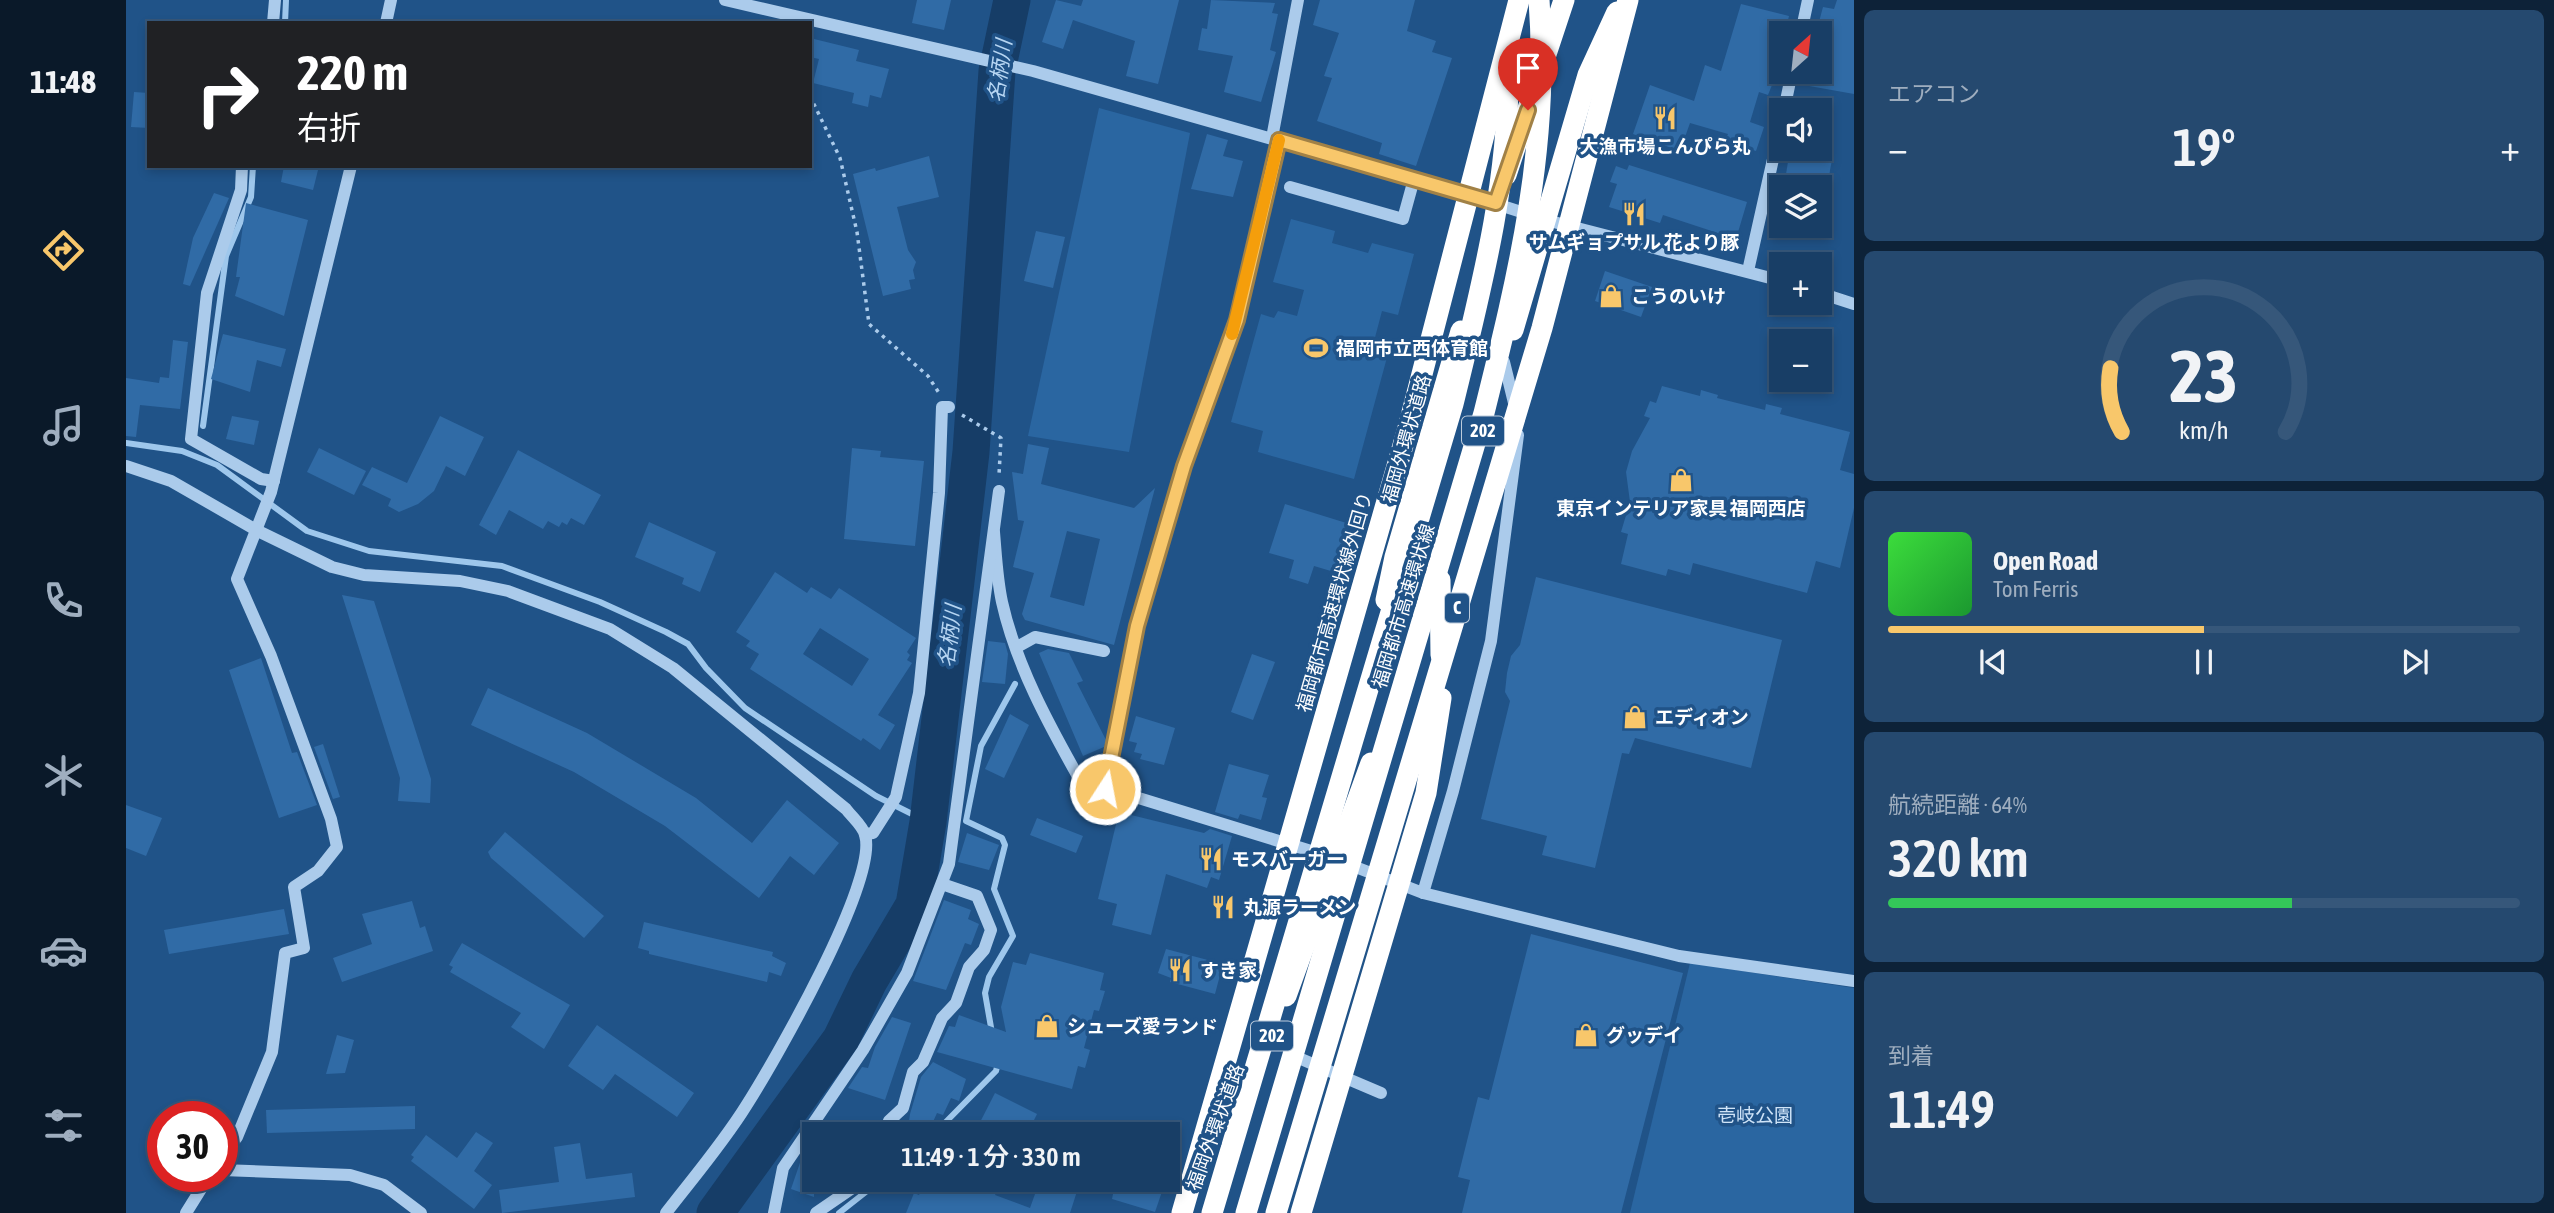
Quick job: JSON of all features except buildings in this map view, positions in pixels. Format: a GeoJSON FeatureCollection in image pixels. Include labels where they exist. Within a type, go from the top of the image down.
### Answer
{"type":"FeatureCollection","features":[{"type":"Feature","properties":{"kind":"highway"},"geometry":{"type":"LineString","coordinates":[[1210,1213],[1449,417],[1482,286],[1502,178],[1507,114],[1506,0]]}},
{"type":"Feature","properties":{"kind":"highway","name":"福岡都市高速環状線外回り"},"geometry":{"type":"LineString","coordinates":[[1182,1213],[1408,428],[1519,0]]}},
{"type":"Feature","properties":{"kind":"highway","name":"福岡都市高速環状線"},"geometry":{"type":"LineString","coordinates":[[1248,1213],[1484,413],[1514,292],[1535,183],[1542,100],[1539,0]]}},
{"type":"Feature","properties":{"kind":"highway","name":"福岡外環状道路"},"geometry":{"type":"LineString","coordinates":[[1248,1213],[1294,1056],[1395,558],[1496,203],[1564,0]]}},
{"type":"Feature","properties":{"kind":"highway","name":"福岡外環状道路"},"geometry":{"type":"LineString","coordinates":[[1210,1213],[1335,859],[1440,580],[1588,75],[1610,33],[1621,0]]}},
{"type":"Feature","properties":{"kind":"highway","name":"C"},"geometry":{"type":"LineString","coordinates":[[1276,1213],[1542,328],[1628,0]]}},
{"type":"Feature","properties":{"kind":"highway","name":"202"},"geometry":{"type":"LineString","coordinates":[[1303,1213],[1309,1185],[1426,793],[1442,689],[1440,580]]}},
{"type":"Feature","properties":{"kind":"street"},"geometry":{"type":"LineString","coordinates":[[273,21],[275,0]]}},
{"type":"Feature","properties":{"kind":"street"},"geometry":{"type":"LineString","coordinates":[[386,21],[391,0]]}},
{"type":"Feature","properties":{"kind":"street"},"geometry":{"type":"LineString","coordinates":[[725,0],[767,4],[1033,72],[1414,179],[1546,220],[1769,277]]}},
{"type":"Feature","properties":{"kind":"street"},"geometry":{"type":"LineString","coordinates":[[1105,789],[1137,626],[1184,466],[1237,320],[1275,139],[1298,0]]}},
{"type":"Feature","properties":{"kind":"street"},"geometry":{"type":"LineString","coordinates":[[1804,21],[1808,0]]}},
{"type":"Feature","properties":{"kind":"street"},"geometry":{"type":"LineString","coordinates":[[1748,271],[1773,161]]}},
{"type":"Feature","properties":{"kind":"street"},"geometry":{"type":"LineString","coordinates":[[242,168],[239,200],[207,293],[191,439],[272,486]]}},
{"type":"Feature","properties":{"kind":"street"},"geometry":{"type":"LineString","coordinates":[[238,1135],[272,1052],[285,953],[304,948],[293,887],[318,871],[337,847],[331,819],[271,656],[237,579],[258,531],[272,486],[351,168]]}},
{"type":"Feature","properties":{"kind":"street"},"geometry":{"type":"LineString","coordinates":[[1290,187],[1403,219],[1414,179]]}},
{"type":"Feature","properties":{"kind":"street"},"geometry":{"type":"LineString","coordinates":[[1832,297],[1854,304]]}},
{"type":"Feature","properties":{"kind":"street"},"geometry":{"type":"LineString","coordinates":[[1423,893],[1453,791],[1490,641],[1519,427],[1504,362]]}},
{"type":"Feature","properties":{"kind":"street"},"geometry":{"type":"LineString","coordinates":[[865,834],[873,833],[896,797],[919,692],[939,493],[942,407],[949,407]]}},
{"type":"Feature","properties":{"kind":"street"},"geometry":{"type":"LineString","coordinates":[[126,466],[171,481],[258,531],[332,568],[364,575],[460,581],[508,591],[610,629],[673,668],[846,809],[865,834],[866,863],[862,875],[793,1025],[745,1108],[666,1213]]}},
{"type":"Feature","properties":{"kind":"street"},"geometry":{"type":"LineString","coordinates":[[775,1213],[783,1168],[863,1050],[907,973],[950,864],[999,491]]}},
{"type":"Feature","properties":{"kind":"street"},"geometry":{"type":"LineString","coordinates":[[994,532],[1002,602],[1017,647],[1047,722],[1080,780],[1160,802],[1228,828],[1335,859],[1423,893],[1679,956],[1854,981]]}},
{"type":"Feature","properties":{"kind":"street"},"geometry":{"type":"LineString","coordinates":[[1017,647],[1035,637],[1104,652]]}},
{"type":"Feature","properties":{"kind":"street"},"geometry":{"type":"LineString","coordinates":[[889,1122],[903,1108],[913,1072],[923,1062],[942,1018],[956,1003],[968,967],[984,950],[990,930],[977,896],[942,884]]}},
{"type":"Feature","properties":{"kind":"street"},"geometry":{"type":"LineString","coordinates":[[1294,1056],[1381,1093]]}},
{"type":"Feature","properties":{"kind":"street"},"geometry":{"type":"LineString","coordinates":[[238,1171],[350,1175],[384,1185],[421,1213]]}},
{"type":"Feature","properties":{"kind":"street"},"geometry":{"type":"LineString","coordinates":[[186,1213],[198,1192]]}},
{"type":"Feature","properties":{"kind":"street"},"geometry":{"type":"LineString","coordinates":[[816,1213],[847,1192]]}},
{"type":"Feature","properties":{"kind":"path"},"geometry":{"type":"LineString","coordinates":[[812,100],[840,158],[857,232],[869,324],[928,376],[949,407],[1001,438],[999,491]]}},
{"type":"Feature","properties":{"kind":"green space"},"geometry":{"type":"Polygon","coordinates":[[[1099,108],[1190,133],[1129,452],[1028,436],[1099,108]]]}},
{"type":"Feature","properties":{"kind":"green space","name":"福岡市立西体育館"},"geometry":{"type":"Polygon","coordinates":[[[1291,219],[1335,231],[1332,243],[1368,253],[1372,243],[1414,254],[1398,315],[1382,311],[1373,345],[1389,350],[1354,479],[1258,452],[1263,431],[1231,422],[1261,314],[1274,318],[1278,311],[1297,316],[1304,290],[1273,282],[1291,219]]]}},
{"type":"Feature","properties":{"kind":"green space","name":"壱岐公園"},"geometry":{"type":"Polygon","coordinates":[[[1690,963],[1854,988],[1854,1213],[1630,1213],[1690,963]]]}},
{"type":"Feature","properties":{"kind":"waterway"},"geometry":{"type":"LineString","coordinates":[[285,21],[286,0]]}},
{"type":"Feature","properties":{"kind":"waterway","name":"名柄川"},"geometry":{"type":"LineString","coordinates":[[715,1213],[841,1039],[869,981],[914,905],[928,822],[971,452],[997,71],[1012,0]]}},
{"type":"Feature","properties":{"kind":"waterway"},"geometry":{"type":"LineString","coordinates":[[203,426],[226,256],[251,197],[253,168]]}},
{"type":"Feature","properties":{"kind":"waterway"},"geometry":{"type":"LineString","coordinates":[[126,443],[182,451],[217,465],[307,531],[369,551],[502,566],[600,602],[666,632],[688,644],[706,668],[745,708],[876,796],[928,822]]}},
{"type":"Feature","properties":{"kind":"waterway"},"geometry":{"type":"LineString","coordinates":[[992,1033],[985,993],[989,977],[1013,936],[994,889],[1005,845],[1002,838],[966,821],[981,746],[1015,684]]}},
{"type":"Feature","properties":{"kind":"waterway"},"geometry":{"type":"LineString","coordinates":[[946,1122],[996,1071],[998,1063]]}},
{"type":"Feature","properties":{"kind":"waterway"},"geometry":{"type":"LineString","coordinates":[[839,1213],[866,1192]]}},
{"type":"Feature","properties":{"kind":"slow traffic"},"geometry":{"type":"LineString","coordinates":[[1232,334],[1279,140]]}},
{"type":"Feature","properties":{"kind":"place","name":"大漁市場こんぴら丸"},"geometry":{"type":"Point","coordinates":[1665,118]}},
{"type":"Feature","properties":{"kind":"place","name":"サムギョプサル 花より豚"},"geometry":{"type":"Point","coordinates":[1634,214]}},
{"type":"Feature","properties":{"kind":"place","name":"こうのいけ"},"geometry":{"type":"Point","coordinates":[1611,296]}},
{"type":"Feature","properties":{"kind":"place","name":"福岡市立西体育館"},"geometry":{"type":"Point","coordinates":[1316,348]}},
{"type":"Feature","properties":{"kind":"place","name":"東京インテリア家具 福岡西店"},"geometry":{"type":"Point","coordinates":[1681,480]}},
{"type":"Feature","properties":{"kind":"place","name":"エディオン"},"geometry":{"type":"Point","coordinates":[1635,717]}},
{"type":"Feature","properties":{"kind":"place","name":"モスバーガー"},"geometry":{"type":"Point","coordinates":[1211,859]}},
{"type":"Feature","properties":{"kind":"place","name":"丸源ラーメン"},"geometry":{"type":"Point","coordinates":[1223,907]}},
{"type":"Feature","properties":{"kind":"place","name":"すき家"},"geometry":{"type":"Point","coordinates":[1180,970]}},
{"type":"Feature","properties":{"kind":"place","name":"シューズ愛ランド"},"geometry":{"type":"Point","coordinates":[1047,1026]}},
{"type":"Feature","properties":{"kind":"place","name":"グッデイ"},"geometry":{"type":"Point","coordinates":[1586,1035]}},
{"type":"Feature","properties":{"kind":"route"},"geometry":{"type":"LineString","coordinates":[[1105,789],[1137,626],[1184,466],[1237,320],[1279,140],[1496,203],[1528,110]]}}]}
